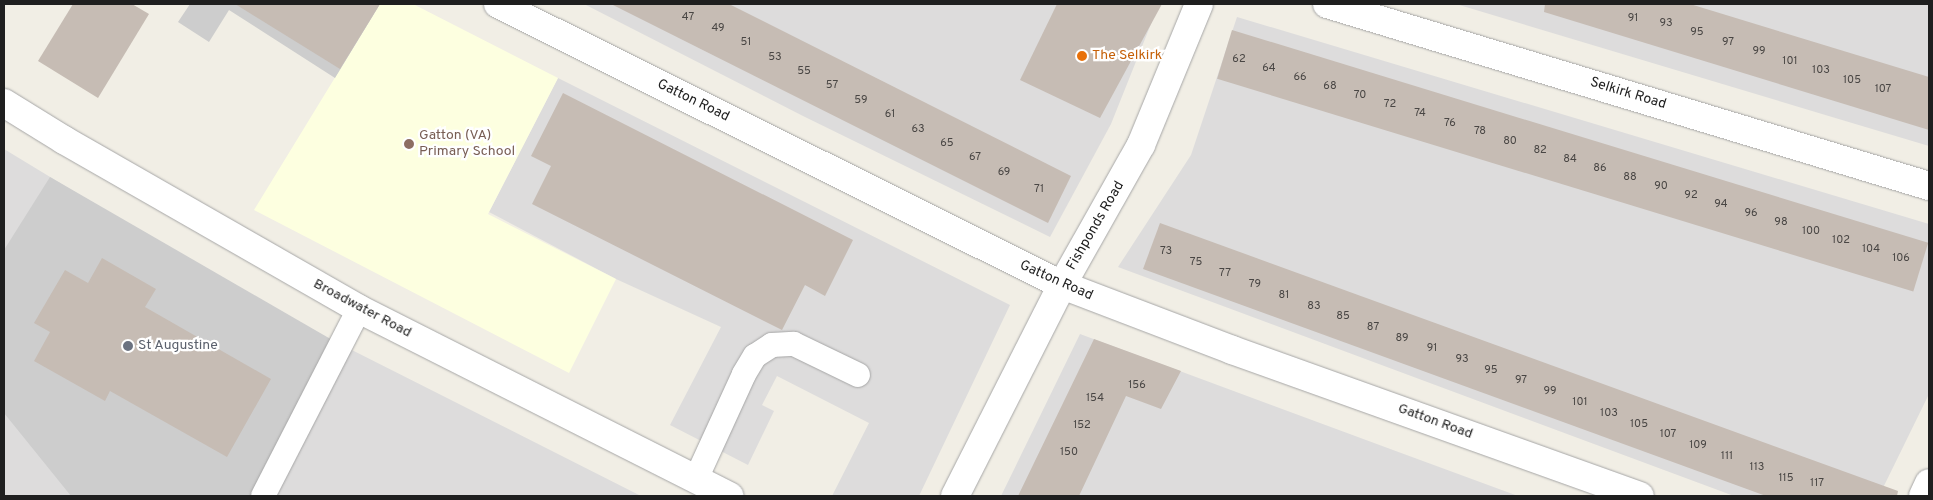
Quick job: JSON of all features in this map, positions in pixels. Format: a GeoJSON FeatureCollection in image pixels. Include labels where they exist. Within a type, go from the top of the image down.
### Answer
{"type":"FeatureCollection","features":[{"type":"Feature","properties":{"kind":"street","name":"Gatton Road"},"geometry":{"type":"LineString","coordinates":[[498,4],[1062,285],[1232,350],[1640,496]]}},
{"type":"Feature","properties":{"kind":"street","name":"Fishponds Road"},"geometry":{"type":"LineString","coordinates":[[955,496],[1062,285],[1141,145],[1199,4]]}},
{"type":"Feature","properties":{"kind":"street","name":"Selkirk Road"},"geometry":{"type":"LineString","coordinates":[[1327,4],[1929,186]]}},
{"type":"Feature","properties":{"kind":"street","name":"Broadwater Road"},"geometry":{"type":"LineString","coordinates":[[4,103],[64,140],[359,309],[730,496]]}},
{"type":"Feature","properties":{"kind":"street"},"geometry":{"type":"LineString","coordinates":[[1923,496],[1929,483]]}},
{"type":"Feature","properties":{"kind":"lane"},"geometry":{"type":"LineString","coordinates":[[263,496],[359,309]]}},
{"type":"Feature","properties":{"kind":"lane"},"geometry":{"type":"LineString","coordinates":[[696,479],[744,374],[755,356],[772,345],[794,344],[858,375]]}},
{"type":"Feature","properties":{"kind":"shaded area"},"geometry":{"type":"Polygon","coordinates":[[[190,4],[380,4],[335,78],[229,10],[209,42],[178,22],[190,4]]]}},
{"type":"Feature","properties":{"kind":"shaded area","name":"Gatton (VA) Primary School"},"geometry":{"type":"Polygon","coordinates":[[[380,4],[413,4],[558,78],[488,214],[616,279],[569,373],[254,210],[380,4]]]}},
{"type":"Feature","properties":{"kind":"shaded area"},"geometry":{"type":"Polygon","coordinates":[[[584,4],[1159,4],[1111,124],[1050,237],[803,116],[584,4]]]}},
{"type":"Feature","properties":{"kind":"shaded area"},"geometry":{"type":"Polygon","coordinates":[[[1456,4],[1929,4],[1929,146],[1832,117],[1456,4]]]}},
{"type":"Feature","properties":{"kind":"shaded area"},"geometry":{"type":"Polygon","coordinates":[[[1237,17],[1929,224],[1929,394],[1879,496],[1734,496],[1118,267],[1191,155],[1237,17]]]}},
{"type":"Feature","properties":{"kind":"shaded area"},"geometry":{"type":"Polygon","coordinates":[[[558,78],[1010,305],[919,496],[832,496],[869,423],[777,376],[762,405],[774,411],[748,465],[670,425],[721,327],[616,279],[489,212],[558,78]]]}},
{"type":"Feature","properties":{"kind":"shaded area"},"geometry":{"type":"Polygon","coordinates":[[[4,149],[215,277],[334,341],[641,496],[4,496],[4,149]]]}},
{"type":"Feature","properties":{"kind":"shaded area"},"geometry":{"type":"Polygon","coordinates":[[[50,177],[334,341],[252,496],[71,496],[4,413],[4,250],[50,177]]]}},
{"type":"Feature","properties":{"kind":"shaded area"},"geometry":{"type":"Polygon","coordinates":[[[1080,334],[1393,450],[1518,496],[1001,496],[1080,334]]]}},
{"type":"Feature","properties":{"kind":"building"},"geometry":{"type":"Polygon","coordinates":[[[73,4],[132,4],[149,14],[98,98],[38,61],[73,4]]]}},
{"type":"Feature","properties":{"kind":"building"},"geometry":{"type":"Polygon","coordinates":[[[235,4],[380,4],[340,69],[235,4]]]}},
{"type":"Feature","properties":{"kind":"building"},"geometry":{"type":"Polygon","coordinates":[[[611,4],[729,4],[1071,176],[1048,223],[611,4]]]}},
{"type":"Feature","properties":{"kind":"building","name":"The Selkirk"},"geometry":{"type":"Polygon","coordinates":[[[1057,4],[1162,4],[1100,118],[1020,80],[1057,4]]]}},
{"type":"Feature","properties":{"kind":"building"},"geometry":{"type":"Polygon","coordinates":[[[1545,4],[1690,4],[1929,77],[1929,130],[1544,12],[1545,4]]]}},
{"type":"Feature","properties":{"kind":"building"},"geometry":{"type":"Polygon","coordinates":[[[1232,30],[1928,243],[1913,292],[1217,79],[1232,30]]]}},
{"type":"Feature","properties":{"kind":"building"},"geometry":{"type":"Polygon","coordinates":[[[563,93],[853,240],[825,296],[805,285],[782,330],[532,204],[551,166],[531,156],[563,93]]]}},
{"type":"Feature","properties":{"kind":"building"},"geometry":{"type":"Polygon","coordinates":[[[1160,223],[1898,491],[1897,496],[1766,496],[1143,269],[1160,223]]]}},
{"type":"Feature","properties":{"kind":"building","name":"St Augustine"},"geometry":{"type":"Polygon","coordinates":[[[102,258],[156,289],[145,307],[271,379],[227,457],[110,391],[105,401],[34,361],[50,332],[34,323],[65,270],[88,283],[102,258]]]}},
{"type":"Feature","properties":{"kind":"building"},"geometry":{"type":"Polygon","coordinates":[[[1094,339],[1181,371],[1161,409],[1126,396],[1079,496],[1018,496],[1094,339]]]}},
{"type":"Feature","properties":{"kind":"place","name":"The Selkirk"},"geometry":{"type":"Point","coordinates":[1082,56]}},
{"type":"Feature","properties":{"kind":"place","name":"Gatton (VA) Primary School"},"geometry":{"type":"Point","coordinates":[409,144]}},
{"type":"Feature","properties":{"kind":"place","name":"St Augustine"},"geometry":{"type":"Point","coordinates":[128,346]}}]}
